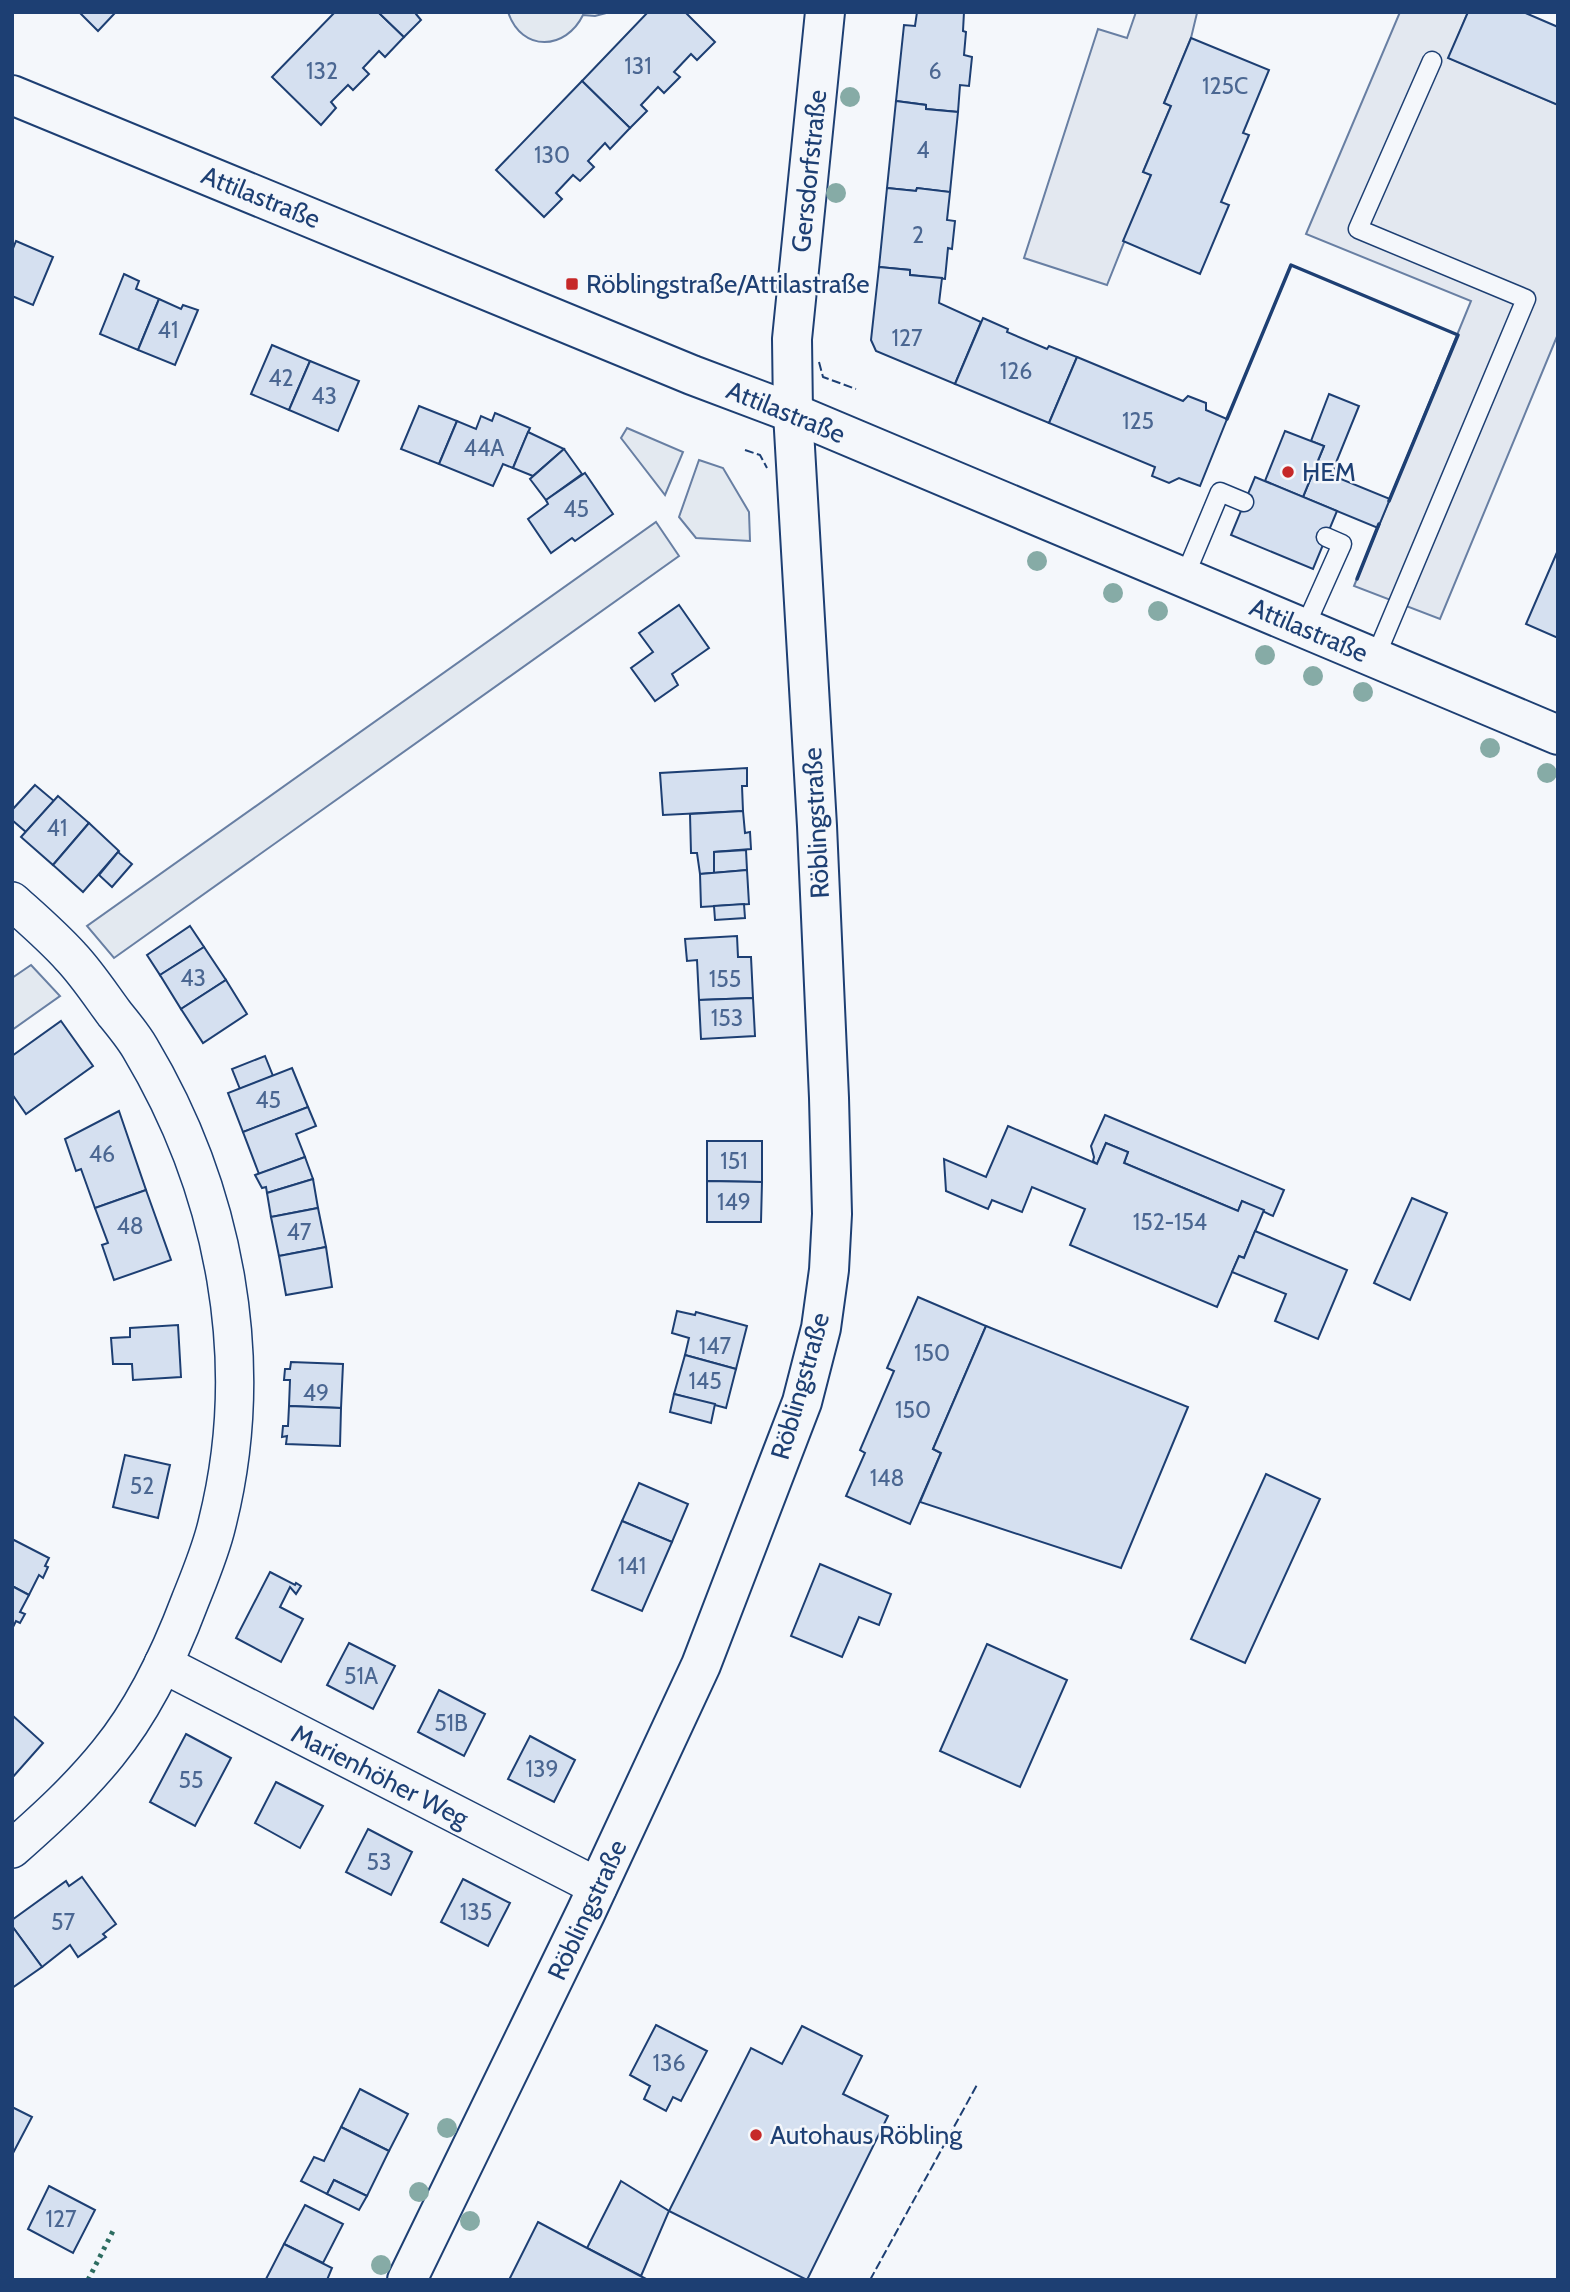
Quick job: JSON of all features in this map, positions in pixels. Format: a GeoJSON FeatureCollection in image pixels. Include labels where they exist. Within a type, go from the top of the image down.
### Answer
{"type":"FeatureCollection","features":[{"type":"Feature","properties":{"kind":"street","name":"Gersdorfstraße"},"geometry":{"type":"LineString","coordinates":[[793,413],[792,339],[825,12]]}},
{"type":"Feature","properties":{"kind":"street","name":"Attilastraße"},"geometry":{"type":"LineString","coordinates":[[12,95],[692,375],[793,413],[1558,735]]}},
{"type":"Feature","properties":{"kind":"street","name":"Röblingstraße"},"geometry":{"type":"LineString","coordinates":[[407,2280],[598,1887],[701,1665],[802,1402],[821,1328],[829,1270],[832,1214],[830,1098],[793,413]]}},
{"type":"Feature","properties":{"kind":"street"},"geometry":{"type":"LineString","coordinates":[[12,901],[72,957],[139,1046],[187,1139],[222,1253],[234,1353],[234,1401],[228,1467],[217,1525],[175,1641],[142,1703],[109,1752],[66,1800],[12,1849]]}},
{"type":"Feature","properties":{"kind":"street","name":"Marienhöher Weg"},"geometry":{"type":"LineString","coordinates":[[163,1664],[598,1887]]}},
{"type":"Feature","properties":{"kind":"lane"},"geometry":{"type":"LineString","coordinates":[[1375,658],[1527,299],[1358,229],[1432,61]]}},
{"type":"Feature","properties":{"kind":"lane"},"geometry":{"type":"LineString","coordinates":[[1184,578],[1220,492],[1244,502]]}},
{"type":"Feature","properties":{"kind":"lane"},"geometry":{"type":"LineString","coordinates":[[1304,629],[1342,544],[1326,537]]}},
{"type":"Feature","properties":{"kind":"shaded area"},"geometry":{"type":"Polygon","coordinates":[[[508,12],[610,12],[595,16],[583,15],[566,35],[544,42],[523,35],[508,12]]]}},
{"type":"Feature","properties":{"kind":"shaded area"},"geometry":{"type":"Polygon","coordinates":[[[1136,12],[1197,13],[1191,38],[1164,103],[1171,106],[1143,172],[1151,175],[1107,285],[1024,258],[1098,29],[1127,38],[1136,12]]]}},
{"type":"Feature","properties":{"kind":"shaded area"},"geometry":{"type":"Polygon","coordinates":[[[1400,12],[1468,12],[1449,58],[1558,105],[1558,334],[1440,619],[1354,586],[1471,301],[1306,234],[1400,12]]]}},
{"type":"Feature","properties":{"kind":"shaded area"},"geometry":{"type":"Polygon","coordinates":[[[627,428],[683,452],[665,495],[621,438],[627,428]]]}},
{"type":"Feature","properties":{"kind":"shaded area"},"geometry":{"type":"Polygon","coordinates":[[[699,460],[723,468],[749,512],[750,541],[696,538],[679,517],[699,460]]]}},
{"type":"Feature","properties":{"kind":"shaded area"},"geometry":{"type":"Polygon","coordinates":[[[656,522],[679,556],[114,958],[87,926],[656,522]]]}},
{"type":"Feature","properties":{"kind":"shaded area"},"geometry":{"type":"Polygon","coordinates":[[[31,965],[60,996],[12,1030],[12,978],[31,965]]]}},
{"type":"Feature","properties":{"kind":"building"},"geometry":{"type":"Polygon","coordinates":[[[79,12],[112,12],[114,14],[98,31],[79,12]]]}},
{"type":"Feature","properties":{"kind":"building"},"geometry":{"type":"Polygon","coordinates":[[[335,12],[378,12],[404,37],[385,57],[379,51],[363,68],[369,74],[353,90],[348,85],[331,102],[336,108],[321,125],[272,77],[335,12]]]}},
{"type":"Feature","properties":{"kind":"building"},"geometry":{"type":"Polygon","coordinates":[[[378,12],[417,12],[421,20],[404,37],[378,12]]]}},
{"type":"Feature","properties":{"kind":"building"},"geometry":{"type":"Polygon","coordinates":[[[648,12],[685,12],[715,42],[697,60],[691,54],[674,72],[680,77],[664,93],[658,87],[641,105],[647,111],[630,128],[582,81],[648,12]]]}},
{"type":"Feature","properties":{"kind":"building"},"geometry":{"type":"Polygon","coordinates":[[[917,12],[964,12],[964,55],[972,57],[969,86],[960,85],[958,112],[926,109],[926,105],[896,101],[904,25],[915,26],[917,12]]]}},
{"type":"Feature","properties":{"kind":"building"},"geometry":{"type":"Polygon","coordinates":[[[1468,12],[1523,12],[1558,27],[1558,105],[1448,58],[1468,12]]]}},
{"type":"Feature","properties":{"kind":"building"},"geometry":{"type":"Polygon","coordinates":[[[1191,38],[1269,70],[1243,133],[1249,135],[1221,202],[1229,205],[1200,274],[1123,241],[1151,175],[1143,172],[1171,106],[1164,103],[1191,38]]]}},
{"type":"Feature","properties":{"kind":"building"},"geometry":{"type":"Polygon","coordinates":[[[582,81],[630,128],[610,149],[605,143],[588,161],[594,167],[580,181],[573,175],[556,193],[562,199],[544,217],[496,170],[582,81]]]}},
{"type":"Feature","properties":{"kind":"building"},"geometry":{"type":"Polygon","coordinates":[[[896,101],[926,105],[926,109],[958,112],[950,192],[887,188],[896,101]]]}},
{"type":"Feature","properties":{"kind":"building"},"geometry":{"type":"Polygon","coordinates":[[[887,188],[950,192],[947,220],[955,221],[952,249],[948,248],[945,279],[910,275],[910,270],[879,267],[887,188]]]}},
{"type":"Feature","properties":{"kind":"building"},"geometry":{"type":"Polygon","coordinates":[[[16,241],[53,257],[33,305],[12,296],[12,251],[16,241]]]}},
{"type":"Feature","properties":{"kind":"building"},"geometry":{"type":"Polygon","coordinates":[[[879,267],[910,270],[910,275],[942,278],[939,303],[981,322],[955,384],[876,351],[871,340],[879,267]]]}},
{"type":"Feature","properties":{"kind":"building"},"geometry":{"type":"Polygon","coordinates":[[[124,274],[139,281],[136,289],[159,299],[138,350],[100,334],[124,274]]]}},
{"type":"Feature","properties":{"kind":"building"},"geometry":{"type":"Polygon","coordinates":[[[159,299],[181,309],[183,305],[198,310],[175,365],[138,350],[159,299]]]}},
{"type":"Feature","properties":{"kind":"building"},"geometry":{"type":"Polygon","coordinates":[[[983,318],[1008,329],[1007,332],[1047,349],[1049,346],[1077,357],[1049,423],[955,384],[983,318]]]}},
{"type":"Feature","properties":{"kind":"building"},"geometry":{"type":"Polygon","coordinates":[[[272,345],[310,361],[289,410],[251,394],[272,345]]]}},
{"type":"Feature","properties":{"kind":"building"},"geometry":{"type":"Polygon","coordinates":[[[1077,357],[1183,401],[1188,396],[1206,403],[1206,410],[1227,419],[1200,486],[1179,478],[1169,483],[1152,476],[1155,467],[1049,423],[1077,357]]]}},
{"type":"Feature","properties":{"kind":"building"},"geometry":{"type":"Polygon","coordinates":[[[310,361],[359,381],[338,431],[289,410],[310,361]]]}},
{"type":"Feature","properties":{"kind":"building"},"geometry":{"type":"Polygon","coordinates":[[[1329,394],[1359,406],[1331,475],[1390,499],[1378,528],[1303,497],[1324,446],[1311,441],[1329,394]]]}},
{"type":"Feature","properties":{"kind":"building"},"geometry":{"type":"Polygon","coordinates":[[[419,406],[457,421],[439,464],[401,449],[419,406]]]}},
{"type":"Feature","properties":{"kind":"building"},"geometry":{"type":"Polygon","coordinates":[[[495,413],[530,428],[513,468],[503,464],[493,486],[439,464],[457,421],[476,429],[481,416],[492,421],[495,413]]]}},
{"type":"Feature","properties":{"kind":"building"},"geometry":{"type":"Polygon","coordinates":[[[1285,431],[1324,446],[1303,497],[1265,481],[1285,431]]]}},
{"type":"Feature","properties":{"kind":"building"},"geometry":{"type":"Polygon","coordinates":[[[528,432],[564,449],[533,476],[513,468],[528,432]]]}},
{"type":"Feature","properties":{"kind":"building"},"geometry":{"type":"Polygon","coordinates":[[[564,449],[582,474],[546,500],[530,479],[564,449]]]}},
{"type":"Feature","properties":{"kind":"building"},"geometry":{"type":"Polygon","coordinates":[[[585,473],[613,514],[575,541],[572,538],[551,553],[528,519],[548,504],[546,500],[585,473]]]}},
{"type":"Feature","properties":{"kind":"building"},"geometry":{"type":"Polygon","coordinates":[[[1255,477],[1337,511],[1313,569],[1231,535],[1255,477]]]}},
{"type":"Feature","properties":{"kind":"building"},"geometry":{"type":"Polygon","coordinates":[[[1558,550],[1558,638],[1526,624],[1558,550]]]}},
{"type":"Feature","properties":{"kind":"building"},"geometry":{"type":"Polygon","coordinates":[[[679,605],[709,648],[672,674],[678,685],[655,701],[631,668],[653,652],[639,633],[679,605]]]}},
{"type":"Feature","properties":{"kind":"building"},"geometry":{"type":"Polygon","coordinates":[[[747,768],[747,786],[742,786],[743,811],[663,815],[660,773],[747,768]]]}},
{"type":"Feature","properties":{"kind":"building"},"geometry":{"type":"Polygon","coordinates":[[[35,785],[54,801],[26,832],[12,820],[12,810],[35,785]]]}},
{"type":"Feature","properties":{"kind":"building"},"geometry":{"type":"Polygon","coordinates":[[[58,796],[89,823],[53,865],[21,837],[58,796]]]}},
{"type":"Feature","properties":{"kind":"building"},"geometry":{"type":"Polygon","coordinates":[[[743,811],[745,833],[750,832],[751,849],[714,852],[714,873],[700,874],[697,853],[691,853],[690,814],[743,811]]]}},
{"type":"Feature","properties":{"kind":"building"},"geometry":{"type":"Polygon","coordinates":[[[89,823],[119,851],[83,892],[53,865],[89,823]]]}},
{"type":"Feature","properties":{"kind":"building"},"geometry":{"type":"Polygon","coordinates":[[[746,850],[747,870],[714,873],[714,852],[746,850]]]}},
{"type":"Feature","properties":{"kind":"building"},"geometry":{"type":"Polygon","coordinates":[[[118,852],[132,864],[112,887],[99,875],[118,852]]]}},
{"type":"Feature","properties":{"kind":"building"},"geometry":{"type":"Polygon","coordinates":[[[747,870],[749,904],[701,907],[700,874],[747,870]]]}},
{"type":"Feature","properties":{"kind":"building"},"geometry":{"type":"Polygon","coordinates":[[[744,904],[745,918],[715,920],[714,906],[744,904]]]}},
{"type":"Feature","properties":{"kind":"building"},"geometry":{"type":"Polygon","coordinates":[[[190,926],[204,947],[160,975],[147,955],[190,926]]]}},
{"type":"Feature","properties":{"kind":"building"},"geometry":{"type":"Polygon","coordinates":[[[737,936],[738,957],[751,957],[753,998],[699,1000],[697,960],[687,961],[685,939],[737,936]]]}},
{"type":"Feature","properties":{"kind":"building"},"geometry":{"type":"Polygon","coordinates":[[[204,947],[226,980],[181,1009],[160,975],[204,947]]]}},
{"type":"Feature","properties":{"kind":"building"},"geometry":{"type":"Polygon","coordinates":[[[226,980],[247,1014],[203,1043],[181,1009],[226,980]]]}},
{"type":"Feature","properties":{"kind":"building"},"geometry":{"type":"Polygon","coordinates":[[[753,998],[755,1036],[701,1039],[699,1000],[753,998]]]}},
{"type":"Feature","properties":{"kind":"building"},"geometry":{"type":"Polygon","coordinates":[[[61,1021],[93,1066],[26,1114],[12,1094],[12,1056],[61,1021]]]}},
{"type":"Feature","properties":{"kind":"building"},"geometry":{"type":"Polygon","coordinates":[[[265,1056],[273,1076],[240,1089],[232,1069],[265,1056]]]}},
{"type":"Feature","properties":{"kind":"building"},"geometry":{"type":"Polygon","coordinates":[[[292,1068],[308,1107],[243,1132],[228,1093],[292,1068]]]}},
{"type":"Feature","properties":{"kind":"building"},"geometry":{"type":"Polygon","coordinates":[[[308,1107],[316,1126],[296,1134],[305,1157],[259,1174],[243,1132],[308,1107]]]}},
{"type":"Feature","properties":{"kind":"building"},"geometry":{"type":"Polygon","coordinates":[[[119,1111],[146,1190],[95,1208],[81,1169],[76,1171],[65,1139],[119,1111]]]}},
{"type":"Feature","properties":{"kind":"building"},"geometry":{"type":"Polygon","coordinates":[[[1105,1115],[1284,1190],[1273,1216],[1242,1201],[1238,1211],[1124,1163],[1128,1152],[1106,1143],[1097,1164],[1093,1161],[1091,1146],[1105,1115]]]}},
{"type":"Feature","properties":{"kind":"building"},"geometry":{"type":"Polygon","coordinates":[[[1008,1126],[1097,1164],[1106,1143],[1128,1152],[1124,1163],[1238,1211],[1242,1201],[1264,1210],[1244,1258],[1239,1256],[1217,1307],[1070,1245],[1085,1209],[1032,1187],[1022,1212],[992,1200],[988,1209],[946,1191],[944,1159],[986,1177],[1008,1126]]]}},
{"type":"Feature","properties":{"kind":"building"},"geometry":{"type":"Polygon","coordinates":[[[707,1141],[762,1141],[762,1182],[707,1181],[707,1141]]]}},
{"type":"Feature","properties":{"kind":"building"},"geometry":{"type":"Polygon","coordinates":[[[305,1157],[313,1179],[267,1193],[266,1187],[262,1188],[255,1175],[305,1157]]]}},
{"type":"Feature","properties":{"kind":"building"},"geometry":{"type":"Polygon","coordinates":[[[313,1179],[318,1208],[271,1217],[267,1193],[313,1179]]]}},
{"type":"Feature","properties":{"kind":"building"},"geometry":{"type":"Polygon","coordinates":[[[707,1181],[762,1182],[761,1222],[707,1222],[707,1181]]]}},
{"type":"Feature","properties":{"kind":"building"},"geometry":{"type":"Polygon","coordinates":[[[146,1190],[171,1260],[114,1280],[102,1245],[108,1243],[95,1208],[146,1190]]]}},
{"type":"Feature","properties":{"kind":"building"},"geometry":{"type":"Polygon","coordinates":[[[1412,1198],[1447,1213],[1410,1300],[1374,1283],[1412,1198]]]}},
{"type":"Feature","properties":{"kind":"building"},"geometry":{"type":"Polygon","coordinates":[[[318,1208],[326,1247],[279,1256],[271,1217],[318,1208]]]}},
{"type":"Feature","properties":{"kind":"building"},"geometry":{"type":"Polygon","coordinates":[[[1255,1231],[1347,1270],[1318,1339],[1275,1321],[1286,1294],[1232,1272],[1239,1256],[1244,1258],[1255,1231]]]}},
{"type":"Feature","properties":{"kind":"building"},"geometry":{"type":"Polygon","coordinates":[[[326,1247],[332,1287],[286,1295],[279,1256],[326,1247]]]}},
{"type":"Feature","properties":{"kind":"building"},"geometry":{"type":"Polygon","coordinates":[[[918,1297],[986,1326],[933,1449],[941,1453],[910,1524],[846,1496],[865,1453],[860,1450],[894,1371],[887,1368],[918,1297]]]}},
{"type":"Feature","properties":{"kind":"building"},"geometry":{"type":"Polygon","coordinates":[[[677,1311],[695,1315],[696,1312],[747,1326],[736,1369],[685,1355],[689,1338],[672,1333],[677,1311]]]}},
{"type":"Feature","properties":{"kind":"building"},"geometry":{"type":"Polygon","coordinates":[[[178,1325],[181,1377],[133,1380],[132,1364],[113,1364],[111,1338],[130,1337],[130,1328],[178,1325]]]}},
{"type":"Feature","properties":{"kind":"building"},"geometry":{"type":"Polygon","coordinates":[[[986,1326],[1188,1407],[1121,1568],[920,1502],[941,1453],[933,1449],[986,1326]]]}},
{"type":"Feature","properties":{"kind":"building"},"geometry":{"type":"Polygon","coordinates":[[[685,1355],[736,1369],[726,1408],[674,1394],[685,1355]]]}},
{"type":"Feature","properties":{"kind":"building"},"geometry":{"type":"Polygon","coordinates":[[[291,1362],[343,1364],[341,1408],[289,1406],[290,1380],[284,1380],[285,1369],[290,1369],[291,1362]]]}},
{"type":"Feature","properties":{"kind":"building"},"geometry":{"type":"Polygon","coordinates":[[[674,1394],[715,1404],[711,1423],[670,1412],[674,1394]]]}},
{"type":"Feature","properties":{"kind":"building"},"geometry":{"type":"Polygon","coordinates":[[[289,1406],[341,1408],[340,1446],[286,1444],[287,1436],[282,1437],[283,1426],[288,1426],[289,1406]]]}},
{"type":"Feature","properties":{"kind":"building"},"geometry":{"type":"Polygon","coordinates":[[[125,1455],[170,1465],[158,1518],[113,1507],[125,1455]]]}},
{"type":"Feature","properties":{"kind":"building"},"geometry":{"type":"Polygon","coordinates":[[[1266,1474],[1320,1499],[1245,1663],[1191,1639],[1266,1474]]]}},
{"type":"Feature","properties":{"kind":"building"},"geometry":{"type":"Polygon","coordinates":[[[639,1483],[688,1504],[672,1542],[622,1521],[639,1483]]]}},
{"type":"Feature","properties":{"kind":"building"},"geometry":{"type":"Polygon","coordinates":[[[622,1521],[672,1542],[642,1611],[592,1590],[622,1521]]]}},
{"type":"Feature","properties":{"kind":"building"},"geometry":{"type":"Polygon","coordinates":[[[12,1539],[49,1558],[43,1578],[39,1575],[29,1595],[12,1586],[12,1539]]]}},
{"type":"Feature","properties":{"kind":"building"},"geometry":{"type":"Polygon","coordinates":[[[820,1564],[891,1594],[879,1625],[859,1617],[842,1657],[791,1636],[820,1564]]]}},
{"type":"Feature","properties":{"kind":"building"},"geometry":{"type":"Polygon","coordinates":[[[270,1572],[301,1586],[296,1594],[290,1587],[280,1607],[303,1619],[281,1662],[236,1638],[270,1572]]]}},
{"type":"Feature","properties":{"kind":"building"},"geometry":{"type":"Polygon","coordinates":[[[12,1586],[29,1595],[20,1612],[25,1614],[20,1623],[16,1621],[12,1629],[12,1586]]]}},
{"type":"Feature","properties":{"kind":"building"},"geometry":{"type":"Polygon","coordinates":[[[349,1643],[395,1666],[373,1709],[327,1685],[349,1643]]]}},
{"type":"Feature","properties":{"kind":"building"},"geometry":{"type":"Polygon","coordinates":[[[987,1644],[1067,1680],[1020,1787],[940,1751],[987,1644]]]}},
{"type":"Feature","properties":{"kind":"building"},"geometry":{"type":"Polygon","coordinates":[[[439,1690],[485,1714],[464,1756],[418,1732],[439,1690]]]}},
{"type":"Feature","properties":{"kind":"building"},"geometry":{"type":"Polygon","coordinates":[[[12,1715],[43,1743],[12,1778],[12,1715]]]}},
{"type":"Feature","properties":{"kind":"building"},"geometry":{"type":"Polygon","coordinates":[[[186,1734],[231,1758],[195,1826],[150,1802],[186,1734]]]}},
{"type":"Feature","properties":{"kind":"building"},"geometry":{"type":"Polygon","coordinates":[[[530,1736],[575,1760],[554,1802],[508,1779],[530,1736]]]}},
{"type":"Feature","properties":{"kind":"building"},"geometry":{"type":"Polygon","coordinates":[[[276,1782],[323,1806],[300,1848],[255,1823],[276,1782]]]}},
{"type":"Feature","properties":{"kind":"building"},"geometry":{"type":"Polygon","coordinates":[[[368,1829],[412,1852],[391,1895],[346,1872],[368,1829]]]}},
{"type":"Feature","properties":{"kind":"building"},"geometry":{"type":"Polygon","coordinates":[[[82,1877],[116,1924],[103,1934],[106,1937],[78,1957],[70,1945],[42,1967],[12,1926],[12,1920],[66,1881],[69,1886],[82,1877]]]}},
{"type":"Feature","properties":{"kind":"building"},"geometry":{"type":"Polygon","coordinates":[[[463,1879],[510,1903],[488,1946],[441,1922],[463,1879]]]}},
{"type":"Feature","properties":{"kind":"building"},"geometry":{"type":"Polygon","coordinates":[[[12,1926],[42,1967],[12,1988],[12,1926]]]}},
{"type":"Feature","properties":{"kind":"building"},"geometry":{"type":"Polygon","coordinates":[[[656,2025],[707,2051],[681,2101],[673,2097],[666,2111],[644,2099],[650,2086],[630,2075],[656,2025]]]}},
{"type":"Feature","properties":{"kind":"building"},"geometry":{"type":"Polygon","coordinates":[[[802,2026],[862,2056],[843,2094],[888,2116],[807,2280],[669,2211],[751,2048],[782,2064],[802,2026]]]}},
{"type":"Feature","properties":{"kind":"building"},"geometry":{"type":"Polygon","coordinates":[[[360,2089],[408,2114],[389,2151],[341,2127],[360,2089]]]}},
{"type":"Feature","properties":{"kind":"building"},"geometry":{"type":"Polygon","coordinates":[[[12,2107],[32,2117],[12,2155],[12,2107]]]}},
{"type":"Feature","properties":{"kind":"building"},"geometry":{"type":"Polygon","coordinates":[[[341,2127],[389,2151],[367,2196],[334,2180],[327,2194],[301,2181],[314,2157],[324,2161],[341,2127]]]}},
{"type":"Feature","properties":{"kind":"building"},"geometry":{"type":"Polygon","coordinates":[[[334,2180],[367,2196],[359,2210],[327,2194],[334,2180]]]}},
{"type":"Feature","properties":{"kind":"building"},"geometry":{"type":"Polygon","coordinates":[[[621,2181],[669,2211],[641,2276],[587,2248],[621,2181]]]}},
{"type":"Feature","properties":{"kind":"building"},"geometry":{"type":"Polygon","coordinates":[[[49,2186],[95,2210],[73,2253],[28,2229],[49,2186]]]}},
{"type":"Feature","properties":{"kind":"building"},"geometry":{"type":"Polygon","coordinates":[[[305,2205],[343,2224],[323,2263],[284,2244],[305,2205]]]}},
{"type":"Feature","properties":{"kind":"building"},"geometry":{"type":"Polygon","coordinates":[[[538,2222],[587,2248],[648,2280],[509,2280],[538,2222]]]}},
{"type":"Feature","properties":{"kind":"building"},"geometry":{"type":"Polygon","coordinates":[[[284,2244],[332,2268],[327,2280],[266,2279],[284,2244]]]}},
{"type":"Feature","properties":{"kind":"hedge"},"geometry":{"type":"LineString","coordinates":[[88,2280],[113,2231]]}},
{"type":"Feature","properties":{"kind":"fence"},"geometry":{"type":"LineString","coordinates":[[819,362],[823,377],[856,389]]}},
{"type":"Feature","properties":{"kind":"fence"},"geometry":{"type":"LineString","coordinates":[[745,450],[760,455],[767,468]]}},
{"type":"Feature","properties":{"kind":"fence"},"geometry":{"type":"LineString","coordinates":[[870,2280],[978,2083]]}},
{"type":"Feature","properties":{"kind":"wall"},"geometry":{"type":"LineString","coordinates":[[1227,419],[1291,265],[1458,335],[1389,501]]}},
{"type":"Feature","properties":{"kind":"wall"},"geometry":{"type":"LineString","coordinates":[[1357,579],[1379,524]]}},
{"type":"Feature","properties":{"kind":"place","name":"Röblingstraße/Attilastraße"},"geometry":{"type":"Point","coordinates":[572,284]}},
{"type":"Feature","properties":{"kind":"place","name":"HEM"},"geometry":{"type":"Point","coordinates":[1288,472]}},
{"type":"Feature","properties":{"kind":"place","name":"Autohaus Röbling"},"geometry":{"type":"Point","coordinates":[756,2135]}}]}
